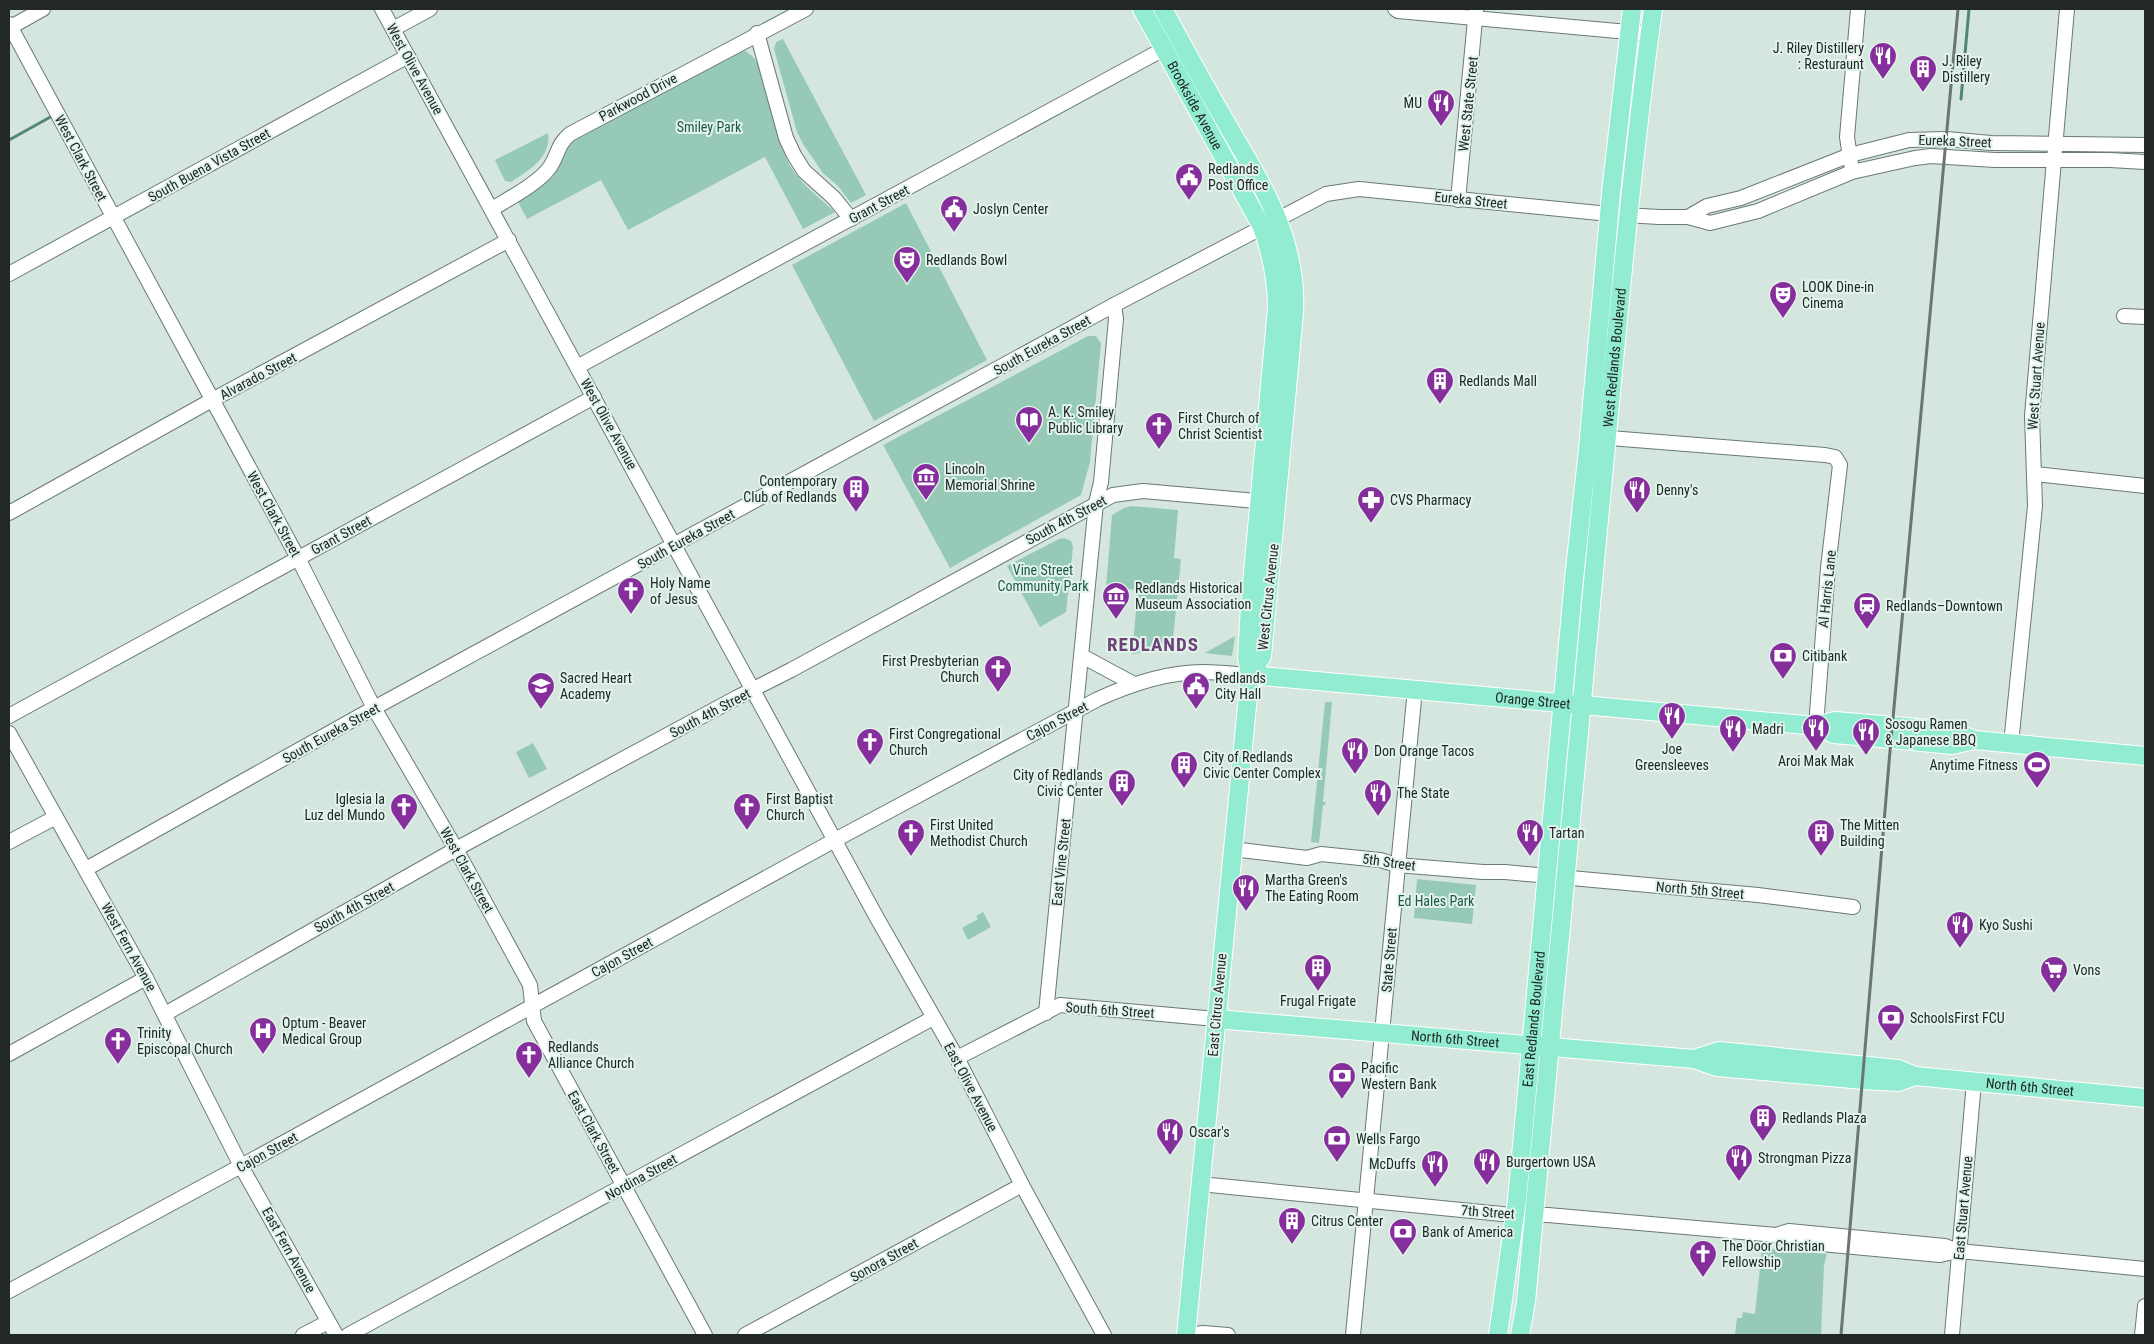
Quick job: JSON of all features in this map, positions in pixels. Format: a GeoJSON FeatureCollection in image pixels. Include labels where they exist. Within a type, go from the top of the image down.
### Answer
{"type":"FeatureCollection","features":[{"type":"Feature","properties":{"kind":"main road","name":"Brookside Avenue"},"geometry":{"type":"LineString","coordinates":[[1142,9],[1262,227]]}},
{"type":"Feature","properties":{"kind":"main road","name":"Brookside Avenue"},"geometry":{"type":"LineString","coordinates":[[1163,9],[1270,200],[1278,218]]}},
{"type":"Feature","properties":{"kind":"main road","name":"West Redlands Boulevard"},"geometry":{"type":"LineString","coordinates":[[1563,703],[1609,214],[1632,9]]}},
{"type":"Feature","properties":{"kind":"main road","name":"West Redlands Boulevard"},"geometry":{"type":"LineString","coordinates":[[1581,705],[1629,215],[1653,9]]}},
{"type":"Feature","properties":{"kind":"main road","name":"West Citrus Avenue"},"geometry":{"type":"LineString","coordinates":[[1250,674],[1247,657],[1295,297],[1290,255],[1278,218]]}},
{"type":"Feature","properties":{"kind":"main road","name":"West Citrus Avenue"},"geometry":{"type":"LineString","coordinates":[[1262,227],[1274,263],[1277,285],[1268,502]]}},
{"type":"Feature","properties":{"kind":"main road","name":"Orange Street"},"geometry":{"type":"LineString","coordinates":[[1250,674],[1816,726],[1835,721],[1953,731],[1974,740],[2145,756]]}},
{"type":"Feature","properties":{"kind":"main road","name":"East Citrus Avenue"},"geometry":{"type":"LineString","coordinates":[[1186,1335],[1250,674]]}},
{"type":"Feature","properties":{"kind":"main road","name":"East Redlands Boulevard"},"geometry":{"type":"LineString","coordinates":[[1498,1335],[1516,1214],[1563,703]]}},
{"type":"Feature","properties":{"kind":"main road","name":"East Redlands Boulevard"},"geometry":{"type":"LineString","coordinates":[[1520,1335],[1526,1302],[1581,705]]}},
{"type":"Feature","properties":{"kind":"main road","name":"North 6th Street"},"geometry":{"type":"LineString","coordinates":[[1216,1019],[1694,1059],[1716,1067],[1864,1080],[1898,1082],[1915,1076],[2145,1098]]}},
{"type":"Feature","properties":{"kind":"street"},"geometry":{"type":"LineString","coordinates":[[9,26],[43,9]]}},
{"type":"Feature","properties":{"kind":"street","name":"West Olive Avenue"},"geometry":{"type":"LineString","coordinates":[[382,9],[835,840]]}},
{"type":"Feature","properties":{"kind":"street"},"geometry":{"type":"LineString","coordinates":[[393,28],[430,9]]}},
{"type":"Feature","properties":{"kind":"street","name":"Parkwood Drive"},"geometry":{"type":"LineString","coordinates":[[492,209],[542,175],[550,167],[559,144],[570,134],[757,34],[784,14],[806,9]]}},
{"type":"Feature","properties":{"kind":"street"},"geometry":{"type":"LineString","coordinates":[[1852,172],[1847,137],[1858,9]]}},
{"type":"Feature","properties":{"kind":"street","name":"West Stuart Avenue"},"geometry":{"type":"LineString","coordinates":[[2011,744],[2035,506],[2032,416],[2067,9]]}},
{"type":"Feature","properties":{"kind":"street"},"geometry":{"type":"LineString","coordinates":[[1396,10],[1476,13],[1650,34]]}},
{"type":"Feature","properties":{"kind":"street","name":"West State Street"},"geometry":{"type":"LineString","coordinates":[[1458,200],[1476,13]]}},
{"type":"Feature","properties":{"kind":"street","name":"West Clark Street"},"geometry":{"type":"LineString","coordinates":[[9,26],[298,558],[374,708],[456,849],[530,985],[533,1006]]}},
{"type":"Feature","properties":{"kind":"street"},"geometry":{"type":"LineString","coordinates":[[757,34],[786,138],[794,155],[804,171],[834,198],[851,219]]}},
{"type":"Feature","properties":{"kind":"street","name":"Grant Street"},"geometry":{"type":"LineString","coordinates":[[578,367],[1180,41]]}},
{"type":"Feature","properties":{"kind":"street","name":"South Buena Vista Street"},"geometry":{"type":"LineString","coordinates":[[9,274],[408,56]]}},
{"type":"Feature","properties":{"kind":"street","name":"Eureka Street"},"geometry":{"type":"LineString","coordinates":[[1688,217],[1707,206],[1741,198],[1850,155],[1880,146],[1917,139],[2145,145]]}},
{"type":"Feature","properties":{"kind":"street","name":"Eureka Street"},"geometry":{"type":"LineString","coordinates":[[1262,227],[1314,199],[1339,190],[1360,189],[1609,214],[1688,217],[1710,223],[1741,216],[1852,172],[1901,160],[1931,156],[1995,160],[2110,160],[2145,162]]}},
{"type":"Feature","properties":{"kind":"street","name":"South Eureka Street"},"geometry":{"type":"LineString","coordinates":[[86,869],[374,708],[1114,305],[1262,227]]}},
{"type":"Feature","properties":{"kind":"street","name":"Alvarado Street"},"geometry":{"type":"LineString","coordinates":[[9,513],[212,400],[509,240]]}},
{"type":"Feature","properties":{"kind":"street","name":"East Vine Street"},"geometry":{"type":"LineString","coordinates":[[1046,1013],[1096,503],[1101,482],[1116,319],[1114,305]]}},
{"type":"Feature","properties":{"kind":"street"},"geometry":{"type":"LineString","coordinates":[[2124,316],[2145,317]]}},
{"type":"Feature","properties":{"kind":"street","name":"Grant Street"},"geometry":{"type":"LineString","coordinates":[[9,716],[594,397]]}},
{"type":"Feature","properties":{"kind":"street"},"geometry":{"type":"LineString","coordinates":[[1589,436],[1607,438]]}},
{"type":"Feature","properties":{"kind":"street","name":"Al Harris Lane"},"geometry":{"type":"LineString","coordinates":[[1607,438],[1832,456],[1838,460],[1840,465],[1828,568],[1816,726]]}},
{"type":"Feature","properties":{"kind":"street"},"geometry":{"type":"LineString","coordinates":[[2035,474],[2145,486]]}},
{"type":"Feature","properties":{"kind":"street","name":"South 4th Street"},"geometry":{"type":"LineString","coordinates":[[165,1014],[456,849],[792,670],[1096,503],[1114,495],[1143,491],[1268,502]]}},
{"type":"Feature","properties":{"kind":"street"},"geometry":{"type":"LineString","coordinates":[[1082,656],[1134,684]]}},
{"type":"Feature","properties":{"kind":"street","name":"Cajon Street"},"geometry":{"type":"LineString","coordinates":[[9,1291],[136,1221],[242,1166],[835,840],[1110,693],[1134,684],[1174,675],[1202,672],[1250,674]]}},
{"type":"Feature","properties":{"kind":"street","name":"State Street"},"geometry":{"type":"LineString","coordinates":[[1353,1335],[1415,689]]}},
{"type":"Feature","properties":{"kind":"street","name":"West Fern Avenue"},"geometry":{"type":"LineString","coordinates":[[9,733],[146,978],[242,1166]]}},
{"type":"Feature","properties":{"kind":"street"},"geometry":{"type":"LineString","coordinates":[[9,842],[56,817]]}},
{"type":"Feature","properties":{"kind":"street","name":"East Olive Avenue"},"geometry":{"type":"LineString","coordinates":[[835,840],[957,1058],[1022,1185],[1104,1335]]}},
{"type":"Feature","properties":{"kind":"street","name":"5th Street"},"geometry":{"type":"LineString","coordinates":[[1232,849],[1307,858],[1321,854],[1380,860],[1397,865],[1547,877]]}},
{"type":"Feature","properties":{"kind":"street","name":"North 5th Street"},"geometry":{"type":"LineString","coordinates":[[1547,877],[1758,895],[1853,907]]}},
{"type":"Feature","properties":{"kind":"street"},"geometry":{"type":"LineString","coordinates":[[9,1054],[146,978]]}},
{"type":"Feature","properties":{"kind":"street","name":"South 6th Street"},"geometry":{"type":"LineString","coordinates":[[957,1058],[1064,1005],[1216,1019]]}},
{"type":"Feature","properties":{"kind":"street","name":"East Clark Street"},"geometry":{"type":"LineString","coordinates":[[533,1006],[534,1021],[705,1335]]}},
{"type":"Feature","properties":{"kind":"street","name":"Nordina Street"},"geometry":{"type":"LineString","coordinates":[[348,1335],[933,1018]]}},
{"type":"Feature","properties":{"kind":"street","name":"East Stuart Avenue"},"geometry":{"type":"LineString","coordinates":[[1952,1335],[1974,1082]]}},
{"type":"Feature","properties":{"kind":"street","name":"East Fern Avenue"},"geometry":{"type":"LineString","coordinates":[[242,1166],[336,1335]]}},
{"type":"Feature","properties":{"kind":"street","name":"7th Street"},"geometry":{"type":"LineString","coordinates":[[1200,1184],[1366,1201],[1776,1235],[1789,1241],[1940,1255],[1959,1251],[2145,1269]]}},
{"type":"Feature","properties":{"kind":"street","name":"Sonora Street"},"geometry":{"type":"LineString","coordinates":[[746,1335],[1022,1185]]}},
{"type":"Feature","properties":{"kind":"street"},"geometry":{"type":"LineString","coordinates":[[2142,1335],[2145,1306]]}},
{"type":"Feature","properties":{"kind":"street"},"geometry":{"type":"LineString","coordinates":[[303,1335],[328,1322]]}},
{"type":"Feature","properties":{"kind":"street"},"geometry":{"type":"LineString","coordinates":[[1186,1335],[1207,1333],[1228,1335]]}},
{"type":"Feature","properties":{"kind":"green space"},"geometry":{"type":"Polygon","coordinates":[[[783,39],[866,195],[851,203],[838,186],[823,173],[797,132],[774,49],[776,42],[783,39]]]}},
{"type":"Feature","properties":{"kind":"green space","name":"Smiley Park"},"geometry":{"type":"Polygon","coordinates":[[[745,51],[756,60],[762,73],[783,151],[792,169],[835,212],[803,229],[765,157],[628,230],[601,180],[527,219],[517,200],[553,177],[568,148],[574,141],[737,52],[745,51]]]}},
{"type":"Feature","properties":{"kind":"green space"},"geometry":{"type":"Polygon","coordinates":[[[548,133],[548,142],[543,156],[525,173],[511,182],[505,181],[495,160],[548,133]]]}},
{"type":"Feature","properties":{"kind":"green space"},"geometry":{"type":"Polygon","coordinates":[[[906,203],[987,360],[874,421],[792,265],[906,203]]]}},
{"type":"Feature","properties":{"kind":"green space"},"geometry":{"type":"Polygon","coordinates":[[[1088,336],[1096,336],[1101,343],[1090,462],[1081,495],[950,568],[883,445],[1088,336]]]}},
{"type":"Feature","properties":{"kind":"green space"},"geometry":{"type":"Polygon","coordinates":[[[1131,506],[1178,510],[1174,558],[1181,559],[1172,649],[1132,654],[1138,590],[1106,587],[1112,515],[1131,506]]]}},
{"type":"Feature","properties":{"kind":"green space","name":"Vine Street Community Park"},"geometry":{"type":"Polygon","coordinates":[[[1064,538],[1071,541],[1073,547],[1066,612],[1040,627],[1007,566],[1064,538]]]}},
{"type":"Feature","properties":{"kind":"green space"},"geometry":{"type":"Polygon","coordinates":[[[1235,636],[1232,656],[1205,653],[1235,636]]]}},
{"type":"Feature","properties":{"kind":"green space"},"geometry":{"type":"Polygon","coordinates":[[[1325,702],[1332,702],[1323,802],[1326,802],[1323,805],[1319,843],[1311,842],[1325,702]]]}},
{"type":"Feature","properties":{"kind":"green space"},"geometry":{"type":"Polygon","coordinates":[[[533,743],[547,769],[529,778],[516,752],[533,743]]]}},
{"type":"Feature","properties":{"kind":"green space","name":"Ed Hales Park"},"geometry":{"type":"Polygon","coordinates":[[[1417,879],[1476,885],[1472,924],[1414,918],[1417,879]]]}},
{"type":"Feature","properties":{"kind":"green space"},"geometry":{"type":"Polygon","coordinates":[[[983,912],[991,927],[968,940],[962,928],[978,919],[976,916],[983,912]]]}},
{"type":"Feature","properties":{"kind":"green space"},"geometry":{"type":"Polygon","coordinates":[[[1762,1248],[1827,1254],[1824,1265],[1821,1335],[1735,1335],[1737,1318],[1742,1318],[1743,1312],[1755,1314],[1762,1248]]]}},
{"type":"Feature","properties":{"kind":"waterway"},"geometry":{"type":"LineString","coordinates":[[1961,99],[1969,9]]}},
{"type":"Feature","properties":{"kind":"waterway"},"geometry":{"type":"LineString","coordinates":[[9,140],[54,115]]}},
{"type":"Feature","properties":{"kind":"railway"},"geometry":{"type":"LineString","coordinates":[[1841,1335],[1890,751],[1958,9]]}},
{"type":"Feature","properties":{"kind":"place","name":"J. Riley Distillery : Resturaunt"},"geometry":{"type":"Point","coordinates":[1883,80]}},
{"type":"Feature","properties":{"kind":"place","name":"J. Riley Distillery"},"geometry":{"type":"Point","coordinates":[1923,93]}},
{"type":"Feature","properties":{"kind":"place","name":"ḾU"},"geometry":{"type":"Point","coordinates":[1441,127]}},
{"type":"Feature","properties":{"kind":"place","name":"Redlands Post Office"},"geometry":{"type":"Point","coordinates":[1189,201]}},
{"type":"Feature","properties":{"kind":"place","name":"Joslyn Center"},"geometry":{"type":"Point","coordinates":[954,233]}},
{"type":"Feature","properties":{"kind":"place","name":"Redlands Bowl"},"geometry":{"type":"Point","coordinates":[907,284]}},
{"type":"Feature","properties":{"kind":"place","name":"LOOK Dine-in Cinema"},"geometry":{"type":"Point","coordinates":[1783,319]}},
{"type":"Feature","properties":{"kind":"place","name":"Redlands Mall"},"geometry":{"type":"Point","coordinates":[1440,405]}},
{"type":"Feature","properties":{"kind":"place","name":"A. K. Smiley Public Library"},"geometry":{"type":"Point","coordinates":[1029,444]}},
{"type":"Feature","properties":{"kind":"place","name":"First Church of Christ Scientist"},"geometry":{"type":"Point","coordinates":[1159,450]}},
{"type":"Feature","properties":{"kind":"place","name":"Lincoln Memorial Shrine"},"geometry":{"type":"Point","coordinates":[926,501]}},
{"type":"Feature","properties":{"kind":"place","name":"Contemporary Club of Redlands"},"geometry":{"type":"Point","coordinates":[856,513]}},
{"type":"Feature","properties":{"kind":"place","name":"Denny's"},"geometry":{"type":"Point","coordinates":[1637,514]}},
{"type":"Feature","properties":{"kind":"place","name":"CVS Pharmacy"},"geometry":{"type":"Point","coordinates":[1371,524]}},
{"type":"Feature","properties":{"kind":"place","name":"Holy Name of Jesus"},"geometry":{"type":"Point","coordinates":[631,615]}},
{"type":"Feature","properties":{"kind":"place","name":"Redlands Historical Museum Association"},"geometry":{"type":"Point","coordinates":[1116,620]}},
{"type":"Feature","properties":{"kind":"place","name":"Redlands–Downtown"},"geometry":{"type":"Point","coordinates":[1867,630]}},
{"type":"Feature","properties":{"kind":"place","name":"Citibank"},"geometry":{"type":"Point","coordinates":[1783,680]}},
{"type":"Feature","properties":{"kind":"place","name":"First Presbyterian Church"},"geometry":{"type":"Point","coordinates":[998,693]}},
{"type":"Feature","properties":{"kind":"place","name":"Sacred Heart Academy"},"geometry":{"type":"Point","coordinates":[541,710]}},
{"type":"Feature","properties":{"kind":"place","name":"Redlands City Hall"},"geometry":{"type":"Point","coordinates":[1196,710]}},
{"type":"Feature","properties":{"kind":"place","name":"Joe Greensleeves"},"geometry":{"type":"Point","coordinates":[1672,740]}},
{"type":"Feature","properties":{"kind":"place","name":"Aroi Mak Mak"},"geometry":{"type":"Point","coordinates":[1816,752]}},
{"type":"Feature","properties":{"kind":"place","name":"Madri"},"geometry":{"type":"Point","coordinates":[1733,753]}},
{"type":"Feature","properties":{"kind":"place","name":"Sosogu Ramen & Japanese BBQ"},"geometry":{"type":"Point","coordinates":[1866,756]}},
{"type":"Feature","properties":{"kind":"place","name":"First Congregational Church"},"geometry":{"type":"Point","coordinates":[870,766]}},
{"type":"Feature","properties":{"kind":"place","name":"Don Orange Tacos"},"geometry":{"type":"Point","coordinates":[1355,775]}},
{"type":"Feature","properties":{"kind":"place","name":"City of Redlands Civic Center Complex"},"geometry":{"type":"Point","coordinates":[1184,789]}},
{"type":"Feature","properties":{"kind":"place","name":"Anytime Fitness"},"geometry":{"type":"Point","coordinates":[2037,789]}},
{"type":"Feature","properties":{"kind":"place","name":"City of Redlands Civic Center"},"geometry":{"type":"Point","coordinates":[1122,807]}},
{"type":"Feature","properties":{"kind":"place","name":"The State"},"geometry":{"type":"Point","coordinates":[1378,817]}},
{"type":"Feature","properties":{"kind":"place","name":"Iglesia la Luz del Mundo"},"geometry":{"type":"Point","coordinates":[404,831]}},
{"type":"Feature","properties":{"kind":"place","name":"First Baptist Church"},"geometry":{"type":"Point","coordinates":[747,831]}},
{"type":"Feature","properties":{"kind":"place","name":"First United Methodist Church"},"geometry":{"type":"Point","coordinates":[911,857]}},
{"type":"Feature","properties":{"kind":"place","name":"Tartan"},"geometry":{"type":"Point","coordinates":[1530,857]}},
{"type":"Feature","properties":{"kind":"place","name":"The Mitten Building"},"geometry":{"type":"Point","coordinates":[1821,857]}},
{"type":"Feature","properties":{"kind":"place","name":"Martha Green's The Eating Room"},"geometry":{"type":"Point","coordinates":[1246,912]}},
{"type":"Feature","properties":{"kind":"place","name":"Kyo Sushi"},"geometry":{"type":"Point","coordinates":[1960,949]}},
{"type":"Feature","properties":{"kind":"place","name":"Frugal Frigate"},"geometry":{"type":"Point","coordinates":[1318,992]}},
{"type":"Feature","properties":{"kind":"place","name":"Vons"},"geometry":{"type":"Point","coordinates":[2054,994]}},
{"type":"Feature","properties":{"kind":"place","name":"SchoolsFirst FCU"},"geometry":{"type":"Point","coordinates":[1891,1042]}},
{"type":"Feature","properties":{"kind":"place","name":"Optum - Beaver Medical Group"},"geometry":{"type":"Point","coordinates":[263,1055]}},
{"type":"Feature","properties":{"kind":"place","name":"Trinity Episcopal Church"},"geometry":{"type":"Point","coordinates":[118,1065]}},
{"type":"Feature","properties":{"kind":"place","name":"Redlands Alliance Church"},"geometry":{"type":"Point","coordinates":[529,1079]}},
{"type":"Feature","properties":{"kind":"place","name":"Pacific Western Bank"},"geometry":{"type":"Point","coordinates":[1342,1100]}},
{"type":"Feature","properties":{"kind":"place","name":"Redlands Plaza"},"geometry":{"type":"Point","coordinates":[1763,1142]}},
{"type":"Feature","properties":{"kind":"place","name":"Oscar's"},"geometry":{"type":"Point","coordinates":[1170,1156]}},
{"type":"Feature","properties":{"kind":"place","name":"Wells Fargo"},"geometry":{"type":"Point","coordinates":[1337,1163]}},
{"type":"Feature","properties":{"kind":"place","name":"Strongman Pizza"},"geometry":{"type":"Point","coordinates":[1739,1182]}},
{"type":"Feature","properties":{"kind":"place","name":"Burgertown USA"},"geometry":{"type":"Point","coordinates":[1487,1186]}},
{"type":"Feature","properties":{"kind":"place","name":"McDuffs"},"geometry":{"type":"Point","coordinates":[1435,1188]}},
{"type":"Feature","properties":{"kind":"place","name":"Citrus Center"},"geometry":{"type":"Point","coordinates":[1292,1245]}},
{"type":"Feature","properties":{"kind":"place","name":"Bank of America"},"geometry":{"type":"Point","coordinates":[1403,1256]}},
{"type":"Feature","properties":{"kind":"place","name":"The Door Christian Fellowship"},"geometry":{"type":"Point","coordinates":[1703,1278]}},
{"type":"Feature","properties":{"kind":"district","name":"REDLANDS"},"geometry":{"type":"Point","coordinates":[1153,644]}}]}
